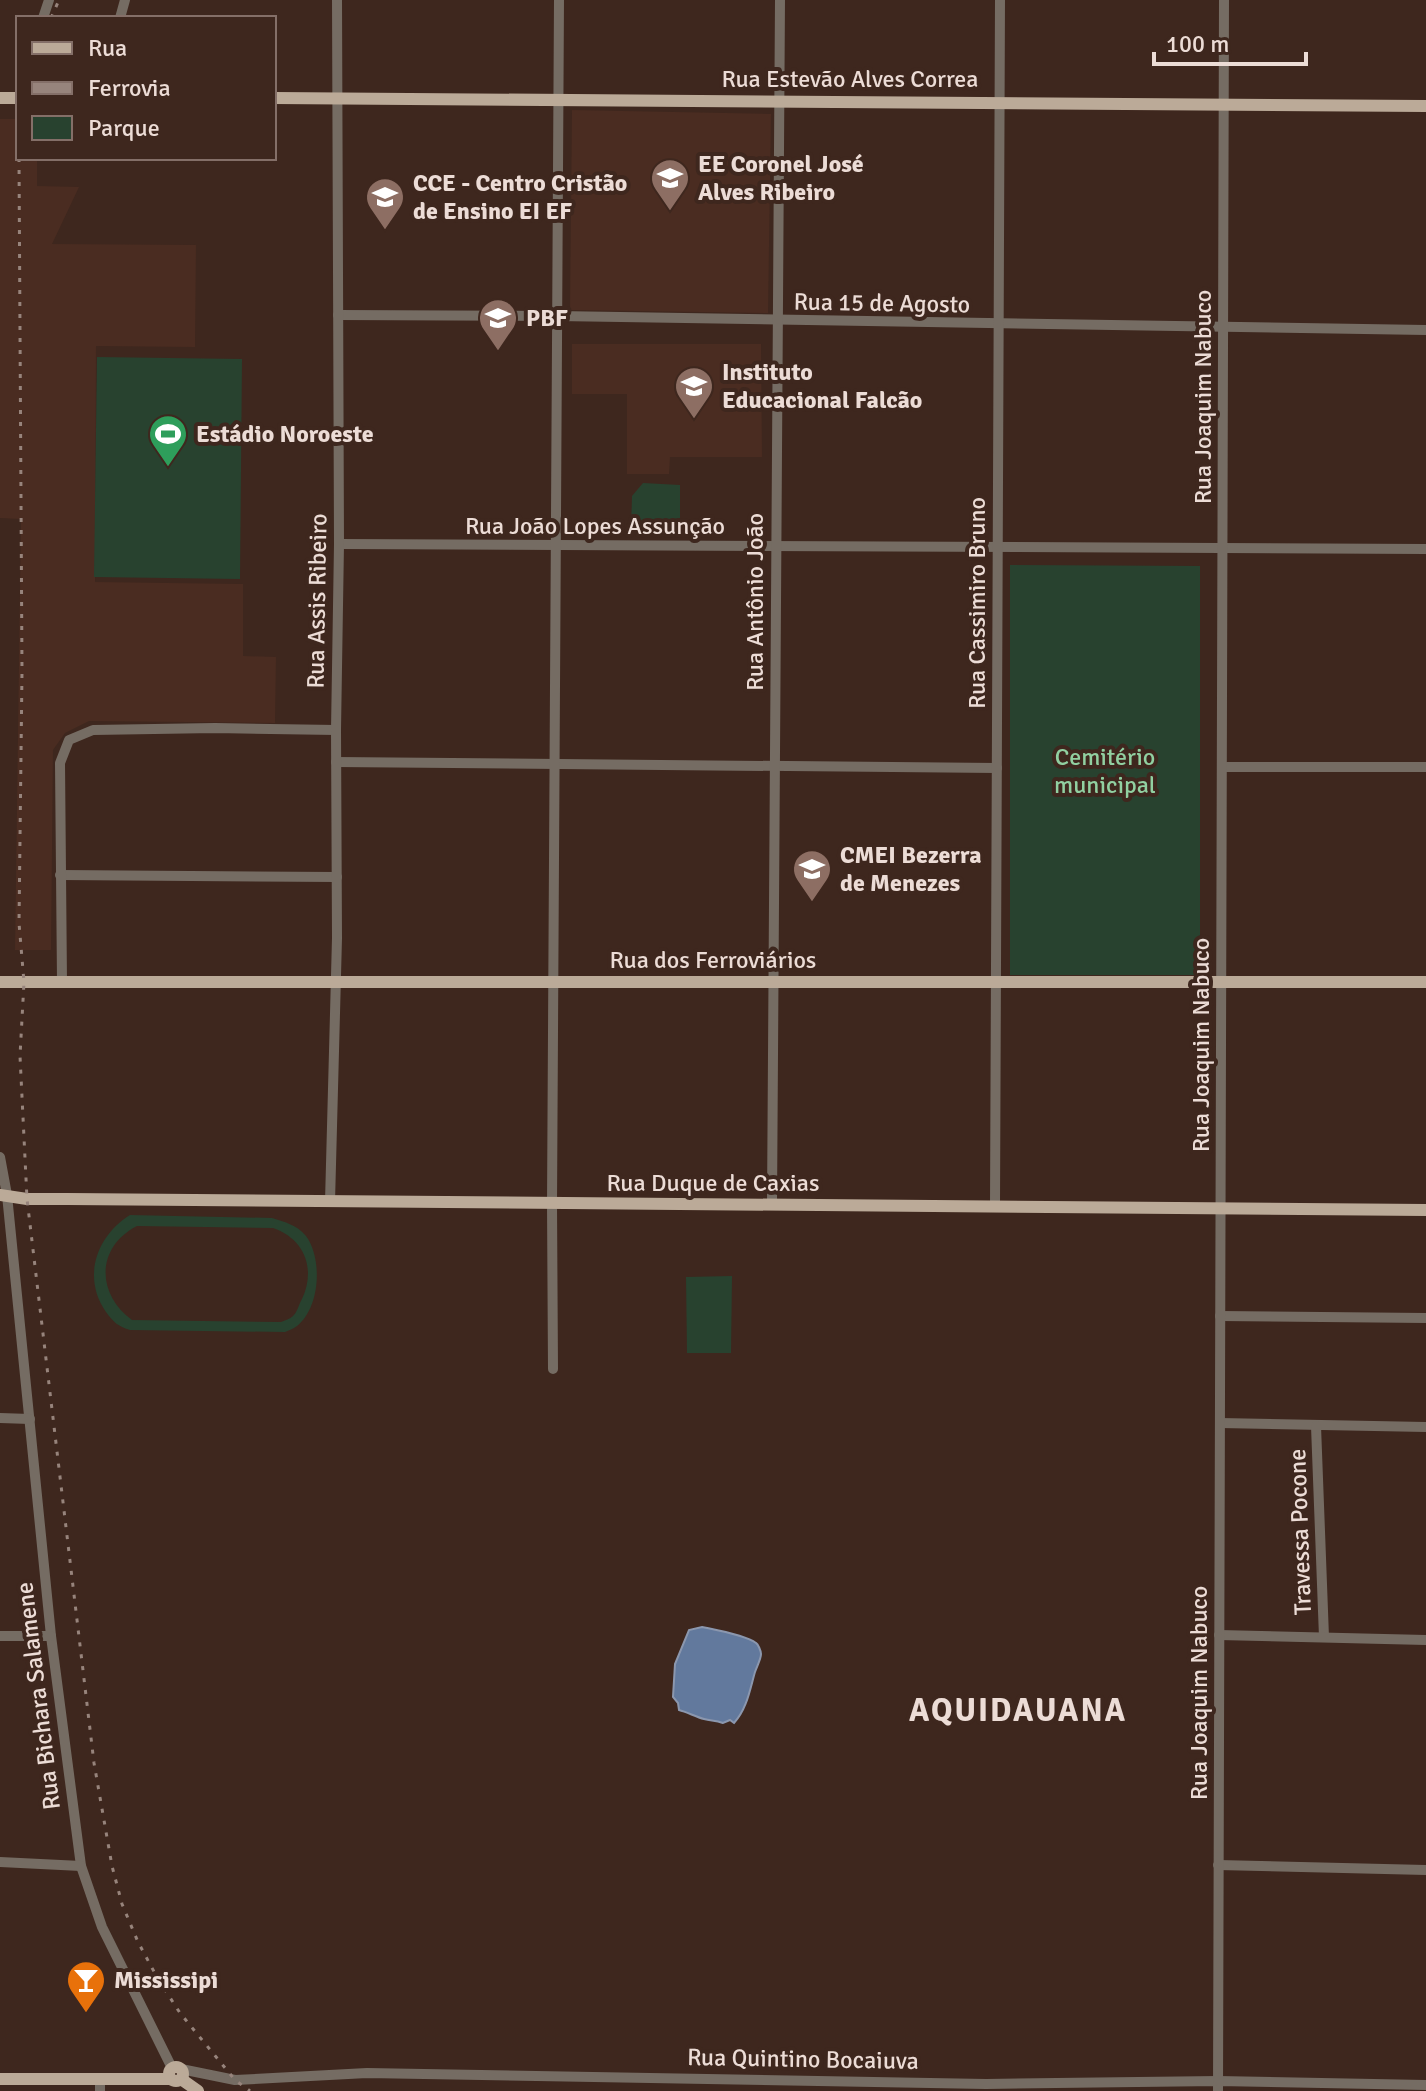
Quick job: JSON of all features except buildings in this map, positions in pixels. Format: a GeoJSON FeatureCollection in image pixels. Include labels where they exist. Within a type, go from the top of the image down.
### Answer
{"type":"FeatureCollection","features":[{"type":"Feature","properties":{"kind":"main road","name":"Rua Estevão Alves Correa"},"geometry":{"type":"LineString","coordinates":[[276,98],[1426,106]]}},
{"type":"Feature","properties":{"kind":"main road","name":"Rua dos Ferroviários"},"geometry":{"type":"LineString","coordinates":[[0,982],[1426,982]]}},
{"type":"Feature","properties":{"kind":"main road","name":"Rua Duque de Caxias"},"geometry":{"type":"LineString","coordinates":[[4,1195],[27,1199],[1426,1210]]}},
{"type":"Feature","properties":{"kind":"main road","name":"Rua Quintino Bocaiuva"},"geometry":{"type":"LineString","coordinates":[[0,2079],[100,2085],[176,2074]]}},
{"type":"Feature","properties":{"kind":"main road","name":"Rua Bichara Salamene"},"geometry":{"type":"LineString","coordinates":[[176,2074],[198,2091]]}},
{"type":"Feature","properties":{"kind":"street","name":"Rua Assis Ribeiro"},"geometry":{"type":"LineString","coordinates":[[330,1202],[336,982],[339,544],[337,0]]}},
{"type":"Feature","properties":{"kind":"street"},"geometry":{"type":"LineString","coordinates":[[553,1369],[559,0]]}},
{"type":"Feature","properties":{"kind":"street","name":"Rua Antônio João"},"geometry":{"type":"LineString","coordinates":[[772,1205],[780,0]]}},
{"type":"Feature","properties":{"kind":"street","name":"Rua Cassimiro Bruno"},"geometry":{"type":"LineString","coordinates":[[995,1206],[1000,0]]}},
{"type":"Feature","properties":{"kind":"street","name":"Rua Joaquim Nabuco"},"geometry":{"type":"LineString","coordinates":[[1218,2086],[1224,0]]}},
{"type":"Feature","properties":{"kind":"street","name":"Rua 15 de Agosto"},"geometry":{"type":"LineString","coordinates":[[338,315],[1426,330]]}},
{"type":"Feature","properties":{"kind":"street","name":"Rua João Lopes Assunção"},"geometry":{"type":"LineString","coordinates":[[339,544],[1426,549]]}},
{"type":"Feature","properties":{"kind":"street"},"geometry":{"type":"LineString","coordinates":[[62,982],[60,763],[69,740],[93,730],[336,730]]}},
{"type":"Feature","properties":{"kind":"street"},"geometry":{"type":"LineString","coordinates":[[336,762],[997,768]]}},
{"type":"Feature","properties":{"kind":"street"},"geometry":{"type":"LineString","coordinates":[[1222,767],[1426,767]]}},
{"type":"Feature","properties":{"kind":"street"},"geometry":{"type":"LineString","coordinates":[[60,875],[337,877]]}},
{"type":"Feature","properties":{"kind":"street","name":"Rua Bichara Salamene"},"geometry":{"type":"LineString","coordinates":[[0,1157],[51,1636],[81,1866],[102,1927],[176,2074]]}},
{"type":"Feature","properties":{"kind":"street"},"geometry":{"type":"LineString","coordinates":[[1220,1316],[1426,1318]]}},
{"type":"Feature","properties":{"kind":"street"},"geometry":{"type":"LineString","coordinates":[[0,1418],[30,1419]]}},
{"type":"Feature","properties":{"kind":"street"},"geometry":{"type":"LineString","coordinates":[[1220,1423],[1426,1427]]}},
{"type":"Feature","properties":{"kind":"street","name":"Travessa Pocone"},"geometry":{"type":"LineString","coordinates":[[1316,1426],[1324,1637]]}},
{"type":"Feature","properties":{"kind":"street"},"geometry":{"type":"LineString","coordinates":[[1219,1635],[1426,1640]]}},
{"type":"Feature","properties":{"kind":"street"},"geometry":{"type":"LineString","coordinates":[[0,1636],[51,1636]]}},
{"type":"Feature","properties":{"kind":"street"},"geometry":{"type":"LineString","coordinates":[[0,1862],[81,1866]]}},
{"type":"Feature","properties":{"kind":"street"},"geometry":{"type":"LineString","coordinates":[[1218,1865],[1426,1870]]}},
{"type":"Feature","properties":{"kind":"street","name":"Rua Quintino Bocaiuva"},"geometry":{"type":"LineString","coordinates":[[176,2074],[235,2080],[367,2073],[771,2086],[986,2088],[1426,2085]]}},
{"type":"Feature","properties":{"kind":"shaded area","name":"EE Coronel José Alves Ribeiro"},"geometry":{"type":"Polygon","coordinates":[[[572,110],[771,114],[768,313],[570,310],[572,110]]]}},
{"type":"Feature","properties":{"kind":"shaded area"},"geometry":{"type":"Polygon","coordinates":[[[0,119],[16,119],[16,160],[37,160],[37,186],[79,187],[52,244],[196,245],[195,347],[96,346],[95,582],[243,584],[243,656],[276,657],[275,723],[89,721],[65,733],[53,750],[51,950],[15,950],[21,519],[0,518],[0,119]]]}},
{"type":"Feature","properties":{"kind":"shaded area","name":"Instituto Educacional Falcão"},"geometry":{"type":"Polygon","coordinates":[[[572,344],[761,344],[762,457],[670,457],[669,474],[627,474],[627,394],[572,394],[572,344]]]}},
{"type":"Feature","properties":{"kind":"green space","name":"Estádio Noroeste"},"geometry":{"type":"Polygon","coordinates":[[[97,357],[242,359],[240,579],[94,577],[97,357]]]}},
{"type":"Feature","properties":{"kind":"green space"},"geometry":{"type":"Polygon","coordinates":[[[643,483],[680,485],[680,530],[631,529],[632,496],[643,483]]]}},
{"type":"Feature","properties":{"kind":"green space","name":"Cemitério municipal"},"geometry":{"type":"Polygon","coordinates":[[[1010,565],[1200,566],[1200,975],[1010,975],[1010,565]]]}},
{"type":"Feature","properties":{"kind":"green space"},"geometry":{"type":"Polygon","coordinates":[[[130,1215],[272,1218],[290,1224],[306,1236],[315,1257],[316,1283],[310,1308],[297,1326],[285,1332],[130,1330],[116,1324],[99,1299],[94,1272],[101,1246],[118,1224],[130,1215]],[[137,1226],[114,1246],[108,1258],[107,1284],[120,1309],[132,1320],[281,1322],[294,1315],[308,1277],[305,1256],[300,1247],[273,1228],[137,1226]]]}},
{"type":"Feature","properties":{"kind":"green space"},"geometry":{"type":"Polygon","coordinates":[[[732,1276],[731,1353],[687,1353],[686,1277],[732,1276]]]}},
{"type":"Feature","properties":{"kind":"water"},"geometry":{"type":"Polygon","coordinates":[[[702,1627],[745,1638],[756,1643],[760,1649],[748,1699],[734,1723],[730,1720],[723,1723],[706,1720],[679,1710],[673,1697],[675,1664],[689,1630],[702,1627]]]}},
{"type":"Feature","properties":{"kind":"railway"},"geometry":{"type":"LineString","coordinates":[[52,16],[59,0]]}},
{"type":"Feature","properties":{"kind":"railway"},"geometry":{"type":"LineString","coordinates":[[19,160],[22,671],[19,923],[24,982],[20,1056],[27,1199],[94,1763],[112,1866],[122,1904],[138,1942],[180,2013],[235,2080],[250,2091]]}},
{"type":"Feature","properties":{"kind":"place","name":"EE Coronel José Alves Ribeiro"},"geometry":{"type":"Point","coordinates":[670,212]}},
{"type":"Feature","properties":{"kind":"place","name":"CCE - Centro Cristão de Ensino EI EF"},"geometry":{"type":"Point","coordinates":[385,231]}},
{"type":"Feature","properties":{"kind":"place","name":"PBF"},"geometry":{"type":"Point","coordinates":[498,352]}},
{"type":"Feature","properties":{"kind":"place","name":"Instituto Educacional Falcão"},"geometry":{"type":"Point","coordinates":[694,420]}},
{"type":"Feature","properties":{"kind":"place","name":"Estádio Noroeste"},"geometry":{"type":"Point","coordinates":[168,468]}},
{"type":"Feature","properties":{"kind":"place","name":"CMEI Bezerra de Menezes"},"geometry":{"type":"Point","coordinates":[812,903]}},
{"type":"Feature","properties":{"kind":"place","name":"Mississipi"},"geometry":{"type":"Point","coordinates":[86,2014]}},
{"type":"Feature","properties":{"kind":"district","name":"AQUIDAUANA"},"geometry":{"type":"Point","coordinates":[1018,1710]}}]}
